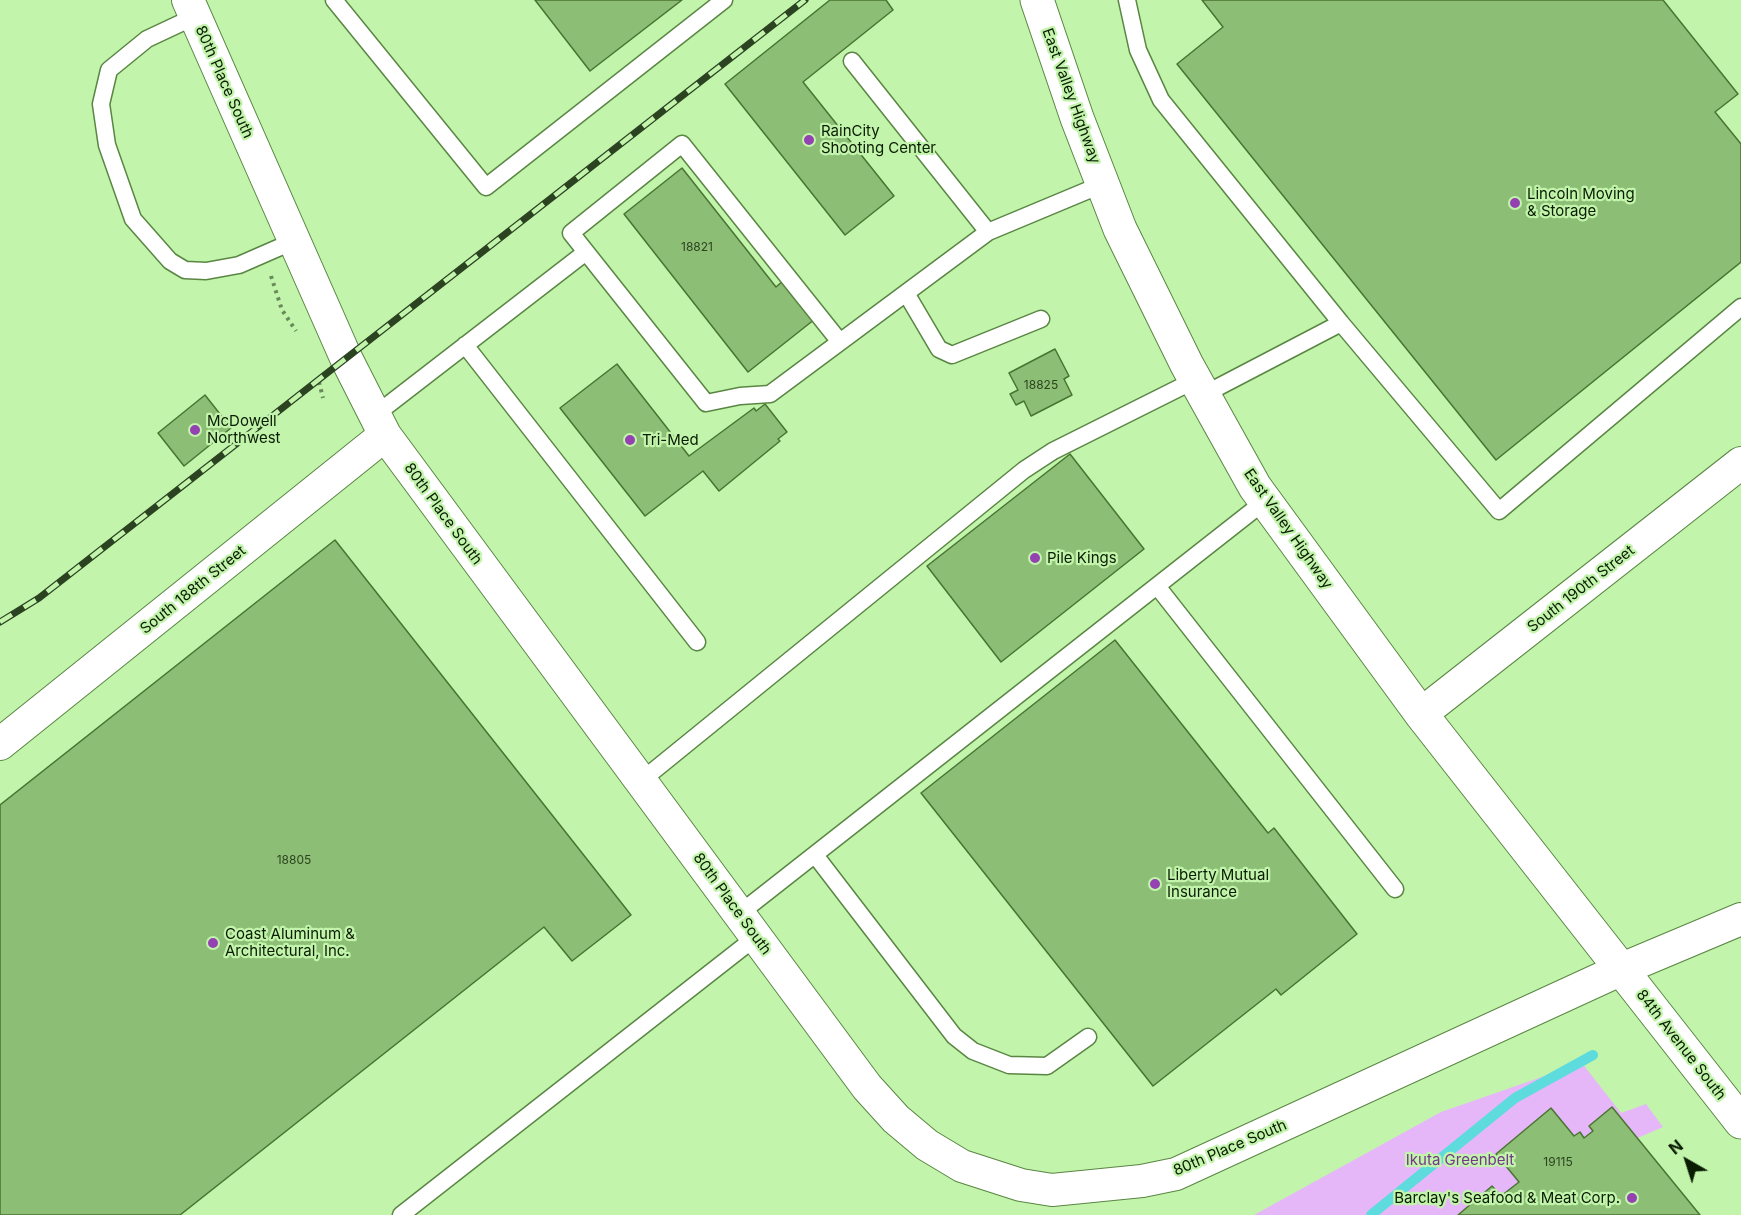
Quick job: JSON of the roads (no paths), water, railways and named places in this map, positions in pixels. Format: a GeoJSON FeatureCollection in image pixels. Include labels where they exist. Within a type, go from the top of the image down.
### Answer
{"type":"FeatureCollection","features":[{"type":"Feature","properties":{"kind":"main road","name":"East Valley Highway"},"geometry":{"type":"LineString","coordinates":[[1037,0],[1120,229],[1199,387],[1265,501],[1421,714],[1622,969]]}},
{"type":"Feature","properties":{"kind":"main road","name":"84th Avenue South"},"geometry":{"type":"LineString","coordinates":[[1622,969],[1741,1122]]}},
{"type":"Feature","properties":{"kind":"street","name":"80th Place South"},"geometry":{"type":"LineString","coordinates":[[192,8],[346,358],[380,425],[867,1087],[896,1119],[927,1145],[962,1166],[1021,1185],[1052,1190],[1142,1181],[1176,1174],[1622,969],[1741,919]]}},
{"type":"Feature","properties":{"kind":"street","name":"South 188th Street"},"geometry":{"type":"LineString","coordinates":[[0,744],[380,425]]}},
{"type":"Feature","properties":{"kind":"street","name":"South 190th Street"},"geometry":{"type":"LineString","coordinates":[[1421,714],[1741,463]]}},
{"type":"Feature","properties":{"kind":"lane"},"geometry":{"type":"LineString","coordinates":[[334,0],[486,187],[724,0]]}},
{"type":"Feature","properties":{"kind":"lane"},"geometry":{"type":"LineString","coordinates":[[1127,0],[1138,50],[1161,100],[1341,323],[1499,511],[1741,307]]}},
{"type":"Feature","properties":{"kind":"lane"},"geometry":{"type":"LineString","coordinates":[[192,8],[147,39],[109,70],[100,104],[107,145],[133,219],[170,261],[185,270],[206,271],[239,265],[294,241]]}},
{"type":"Feature","properties":{"kind":"lane"},"geometry":{"type":"LineString","coordinates":[[852,61],[988,232]]}},
{"type":"Feature","properties":{"kind":"lane"},"geometry":{"type":"LineString","coordinates":[[840,342],[682,144],[571,232],[706,403],[740,396],[770,394],[906,293],[988,232],[1103,184]]}},
{"type":"Feature","properties":{"kind":"lane"},"geometry":{"type":"LineString","coordinates":[[380,425],[465,345],[586,252]]}},
{"type":"Feature","properties":{"kind":"lane"},"geometry":{"type":"LineString","coordinates":[[906,293],[939,349],[952,355],[1041,319]]}},
{"type":"Feature","properties":{"kind":"lane"},"geometry":{"type":"LineString","coordinates":[[641,781],[1024,470],[1053,452],[1341,323]]}},
{"type":"Feature","properties":{"kind":"lane"},"geometry":{"type":"LineString","coordinates":[[465,345],[697,642]]}},
{"type":"Feature","properties":{"kind":"lane"},"geometry":{"type":"LineString","coordinates":[[401,1215],[748,926],[815,855],[1265,501]]}},
{"type":"Feature","properties":{"kind":"lane"},"geometry":{"type":"LineString","coordinates":[[1157,586],[1395,889]]}},
{"type":"Feature","properties":{"kind":"lane"},"geometry":{"type":"LineString","coordinates":[[815,855],[954,1036],[973,1052],[1009,1065],[1047,1066],[1088,1037]]}},
{"type":"Feature","properties":{"kind":"waterway"},"geometry":{"type":"LineString","coordinates":[[1371,1215],[1515,1098],[1593,1055]]}},
{"type":"Feature","properties":{"kind":"railway"},"geometry":{"type":"LineString","coordinates":[[0,622],[39,598],[805,0]]}},
{"type":"Feature","properties":{"kind":"place","name":"RainCity Shooting Center"},"geometry":{"type":"Point","coordinates":[809,140]}},
{"type":"Feature","properties":{"kind":"place","name":"Lincoln Moving & Storage"},"geometry":{"type":"Point","coordinates":[1515,203]}},
{"type":"Feature","properties":{"kind":"place","name":"McDowell Northwest"},"geometry":{"type":"Point","coordinates":[195,430]}},
{"type":"Feature","properties":{"kind":"place","name":"Tri-Med"},"geometry":{"type":"Point","coordinates":[630,440]}},
{"type":"Feature","properties":{"kind":"place","name":"Pile Kings"},"geometry":{"type":"Point","coordinates":[1035,558]}},
{"type":"Feature","properties":{"kind":"place","name":"Liberty Mutual Insurance"},"geometry":{"type":"Point","coordinates":[1155,884]}},
{"type":"Feature","properties":{"kind":"place","name":"Coast Aluminum & Architectural, Inc."},"geometry":{"type":"Point","coordinates":[213,943]}},
{"type":"Feature","properties":{"kind":"place","name":"Barclay's Seafood & Meat Corp."},"geometry":{"type":"Point","coordinates":[1632,1198]}},
{"type":"Feature","properties":{"kind":"park label","name":"Ikuta Greenbelt"},"geometry":{"type":"Point","coordinates":[1460,1160]}}]}
